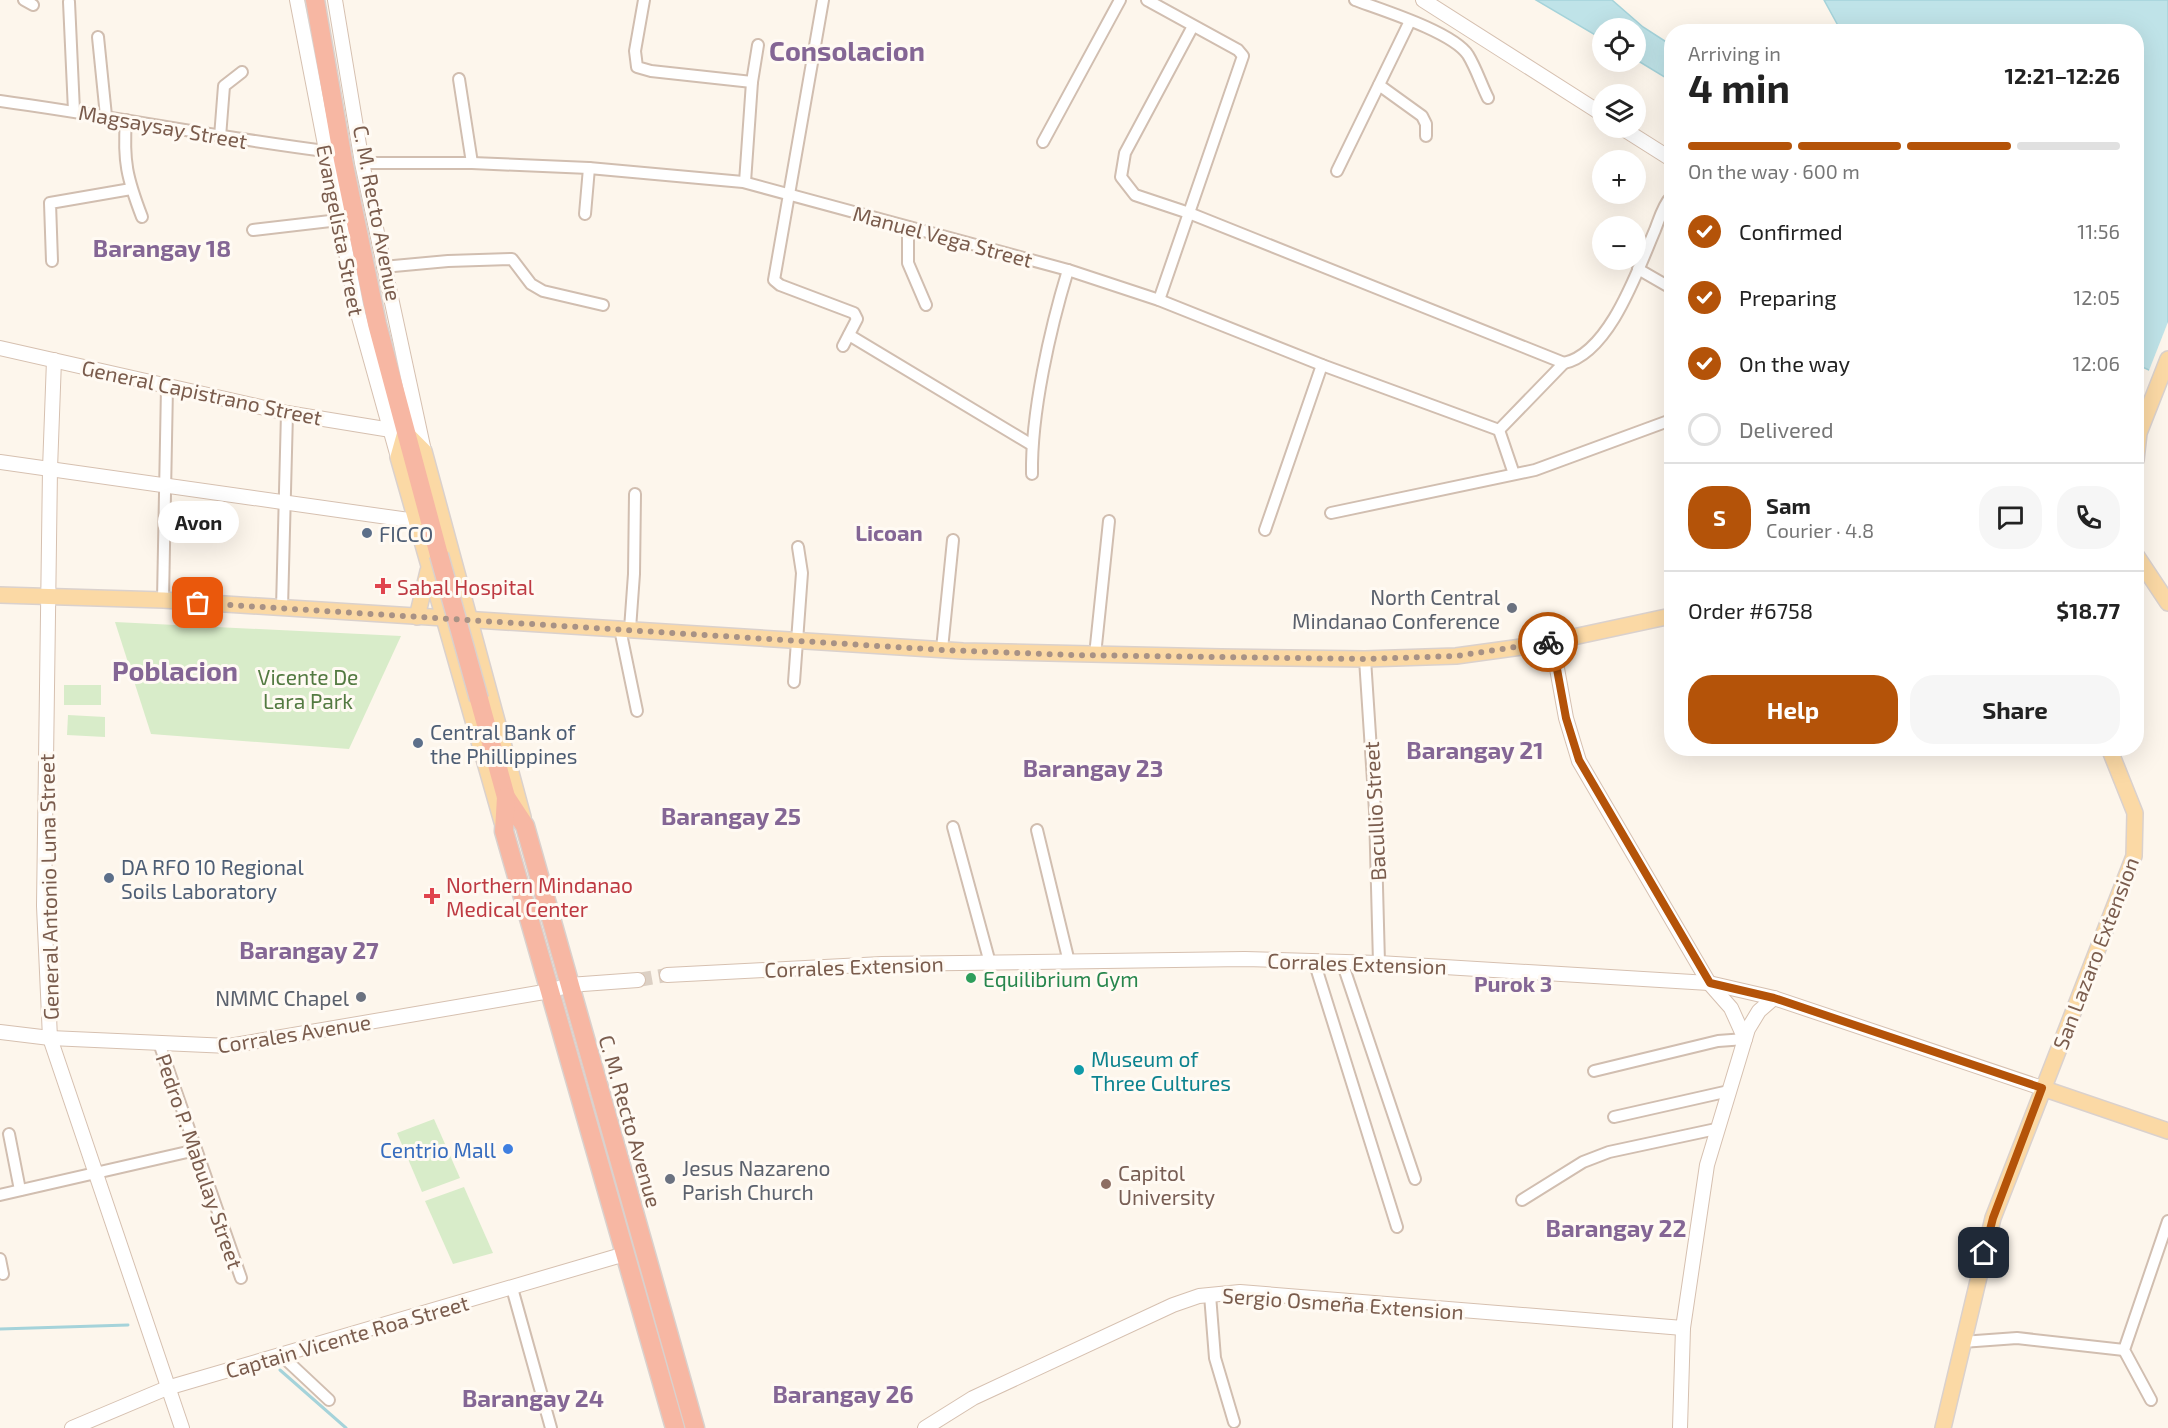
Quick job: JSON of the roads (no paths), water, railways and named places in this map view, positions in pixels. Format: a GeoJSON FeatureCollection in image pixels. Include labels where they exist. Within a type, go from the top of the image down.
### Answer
{"type":"FeatureCollection","features":[{"type":"Feature","properties":{"kind":"highway","name":"C. M. Recto Avenue"},"geometry":{"type":"LineString","coordinates":[[315,0],[397,431],[434,560],[479,699],[506,797],[525,826],[695,1428]]}},
{"type":"Feature","properties":{"kind":"highway","name":"C. M. Recto Avenue"},"geometry":{"type":"LineString","coordinates":[[506,797],[504,831],[675,1428]]}},
{"type":"Feature","properties":{"kind":"main road"},"geometry":{"type":"LineString","coordinates":[[2144,419],[2168,359]]}},
{"type":"Feature","properties":{"kind":"main road","name":"C. M. Recto Avenue"},"geometry":{"type":"LineString","coordinates":[[397,431],[424,451],[525,826]]}},
{"type":"Feature","properties":{"kind":"main road","name":"C. M. Recto Avenue"},"geometry":{"type":"LineString","coordinates":[[397,431],[398,458],[416,520],[434,560],[444,619],[504,831]]}},
{"type":"Feature","properties":{"kind":"main road"},"geometry":{"type":"LineString","coordinates":[[417,618],[434,560]]}},
{"type":"Feature","properties":{"kind":"main road"},"geometry":{"type":"LineString","coordinates":[[2144,567],[2168,603]]}},
{"type":"Feature","properties":{"kind":"main road"},"geometry":{"type":"LineString","coordinates":[[0,595],[163,600],[942,650],[1365,659],[1456,656],[1552,642],[1664,618]]}},
{"type":"Feature","properties":{"kind":"main road","name":"San Lazaro Extension"},"geometry":{"type":"LineString","coordinates":[[1943,1428],[1993,1218],[2134,856],[2135,813],[2112,756]]}},
{"type":"Feature","properties":{"kind":"main road","name":"Corrales Extension"},"geometry":{"type":"LineString","coordinates":[[2042,1088],[2168,1131]]}},
{"type":"Feature","properties":{"kind":"street","name":"Evangelista Street"},"geometry":{"type":"LineString","coordinates":[[297,0],[361,329],[397,431]]}},
{"type":"Feature","properties":{"kind":"street"},"geometry":{"type":"LineString","coordinates":[[335,0],[362,163],[424,451]]}},
{"type":"Feature","properties":{"kind":"street"},"geometry":{"type":"LineString","coordinates":[[644,0],[635,51],[637,67],[651,71],[752,82]]}},
{"type":"Feature","properties":{"kind":"street"},"geometry":{"type":"LineString","coordinates":[[823,0],[774,280],[780,285],[826,304],[854,313],[857,319],[843,346]]}},
{"type":"Feature","properties":{"kind":"street"},"geometry":{"type":"LineString","coordinates":[[1043,142],[1120,0]]}},
{"type":"Feature","properties":{"kind":"street"},"geometry":{"type":"LineString","coordinates":[[1147,0],[1238,50],[1243,56],[1159,300]]}},
{"type":"Feature","properties":{"kind":"street"},"geometry":{"type":"LineString","coordinates":[[1355,0],[1431,29],[1459,45],[1468,55],[1488,98]]}},
{"type":"Feature","properties":{"kind":"street"},"geometry":{"type":"LineString","coordinates":[[1423,0],[1592,108]]}},
{"type":"Feature","properties":{"kind":"street"},"geometry":{"type":"LineString","coordinates":[[69,2],[74,111]]}},
{"type":"Feature","properties":{"kind":"street"},"geometry":{"type":"LineString","coordinates":[[1337,171],[1410,21]]}},
{"type":"Feature","properties":{"kind":"street"},"geometry":{"type":"LineString","coordinates":[[1193,26],[1125,153],[1121,177],[1135,195],[1190,213],[1564,363]]}},
{"type":"Feature","properties":{"kind":"street"},"geometry":{"type":"LineString","coordinates":[[98,37],[106,116]]}},
{"type":"Feature","properties":{"kind":"street"},"geometry":{"type":"LineString","coordinates":[[745,182],[752,82],[758,45]]}},
{"type":"Feature","properties":{"kind":"street"},"geometry":{"type":"LineString","coordinates":[[220,137],[224,86],[242,72]]}},
{"type":"Feature","properties":{"kind":"street"},"geometry":{"type":"LineString","coordinates":[[459,79],[472,163]]}},
{"type":"Feature","properties":{"kind":"street"},"geometry":{"type":"LineString","coordinates":[[1379,85],[1422,116],[1426,124],[1426,136]]}},
{"type":"Feature","properties":{"kind":"street","name":"Magsaysay Street"},"geometry":{"type":"LineString","coordinates":[[0,101],[106,116],[220,137],[325,151]]}},
{"type":"Feature","properties":{"kind":"street"},"geometry":{"type":"LineString","coordinates":[[126,120],[123,156],[131,189],[142,217]]}},
{"type":"Feature","properties":{"kind":"street"},"geometry":{"type":"LineString","coordinates":[[1638,138],[1664,155]]}},
{"type":"Feature","properties":{"kind":"street","name":"Manuel Vega Street"},"geometry":{"type":"LineString","coordinates":[[362,163],[472,163],[589,168],[745,182],[789,192],[1068,270],[1159,300],[1322,365],[1499,430]]}},
{"type":"Feature","properties":{"kind":"street"},"geometry":{"type":"LineString","coordinates":[[585,214],[589,168]]}},
{"type":"Feature","properties":{"kind":"street"},"geometry":{"type":"LineString","coordinates":[[52,261],[50,203],[131,189]]}},
{"type":"Feature","properties":{"kind":"street"},"geometry":{"type":"LineString","coordinates":[[1646,252],[1664,212]]}},
{"type":"Feature","properties":{"kind":"street"},"geometry":{"type":"LineString","coordinates":[[253,230],[339,220]]}},
{"type":"Feature","properties":{"kind":"street"},"geometry":{"type":"LineString","coordinates":[[908,227],[908,263],[926,305]]}},
{"type":"Feature","properties":{"kind":"street"},"geometry":{"type":"LineString","coordinates":[[383,267],[448,261],[512,259],[531,284],[543,291],[603,305]]}},
{"type":"Feature","properties":{"kind":"street"},"geometry":{"type":"LineString","coordinates":[[1032,474],[1032,445],[1068,270]]}},
{"type":"Feature","properties":{"kind":"street"},"geometry":{"type":"LineString","coordinates":[[1514,474],[1499,430],[1564,363],[1590,349],[1610,325],[1638,270]]}},
{"type":"Feature","properties":{"kind":"street"},"geometry":{"type":"LineString","coordinates":[[1640,270],[1664,284]]}},
{"type":"Feature","properties":{"kind":"street"},"geometry":{"type":"LineString","coordinates":[[849,335],[1032,445]]}},
{"type":"Feature","properties":{"kind":"street","name":"General Capistrano Street"},"geometry":{"type":"LineString","coordinates":[[0,348],[287,413],[397,431]]}},
{"type":"Feature","properties":{"kind":"street","name":"General Antonio Luna Street"},"geometry":{"type":"LineString","coordinates":[[54,360],[50,470],[44,906],[50,1038],[182,1428]]}},
{"type":"Feature","properties":{"kind":"street"},"geometry":{"type":"LineString","coordinates":[[1265,530],[1322,365]]}},
{"type":"Feature","properties":{"kind":"street"},"geometry":{"type":"LineString","coordinates":[[163,600],[167,387]]}},
{"type":"Feature","properties":{"kind":"street"},"geometry":{"type":"LineString","coordinates":[[282,608],[287,413]]}},
{"type":"Feature","properties":{"kind":"street"},"geometry":{"type":"LineString","coordinates":[[1331,513],[1341,513],[1535,470],[1628,433],[1664,422]]}},
{"type":"Feature","properties":{"kind":"street"},"geometry":{"type":"LineString","coordinates":[[0,462],[416,520]]}},
{"type":"Feature","properties":{"kind":"street"},"geometry":{"type":"LineString","coordinates":[[635,494],[634,574],[625,629],[637,711]]}},
{"type":"Feature","properties":{"kind":"street"},"geometry":{"type":"LineString","coordinates":[[1095,655],[1109,521]]}},
{"type":"Feature","properties":{"kind":"street"},"geometry":{"type":"LineString","coordinates":[[942,650],[953,540]]}},
{"type":"Feature","properties":{"kind":"street"},"geometry":{"type":"LineString","coordinates":[[794,682],[802,573],[798,547]]}},
{"type":"Feature","properties":{"kind":"street"},"geometry":{"type":"LineString","coordinates":[[1552,642],[1566,718],[1579,760],[1710,983],[1731,1008],[1745,1039]]}},
{"type":"Feature","properties":{"kind":"street","name":"Bacullio Street"},"geometry":{"type":"LineString","coordinates":[[1365,659],[1375,811],[1379,963]]}},
{"type":"Feature","properties":{"kind":"street"},"geometry":{"type":"LineString","coordinates":[[953,827],[990,963]]}},
{"type":"Feature","properties":{"kind":"street"},"geometry":{"type":"LineString","coordinates":[[1037,831],[1069,962]]}},
{"type":"Feature","properties":{"kind":"street","name":"Corrales Extension"},"geometry":{"type":"LineString","coordinates":[[667,975],[749,969],[1234,959],[1379,963],[1710,983],[1774,998],[2042,1088]]}},
{"type":"Feature","properties":{"kind":"street"},"geometry":{"type":"LineString","coordinates":[[1314,961],[1397,1227]]}},
{"type":"Feature","properties":{"kind":"street"},"geometry":{"type":"LineString","coordinates":[[1342,962],[1414,1179]]}},
{"type":"Feature","properties":{"kind":"street"},"geometry":{"type":"LineString","coordinates":[[569,986],[638,980]]}},
{"type":"Feature","properties":{"kind":"street","name":"Corrales Avenue"},"geometry":{"type":"LineString","coordinates":[[0,1032],[50,1038],[229,1046],[569,986]]}},
{"type":"Feature","properties":{"kind":"street"},"geometry":{"type":"LineString","coordinates":[[1680,1428],[1683,1328],[1707,1165],[1745,1039],[1754,1018],[1774,998]]}},
{"type":"Feature","properties":{"kind":"street"},"geometry":{"type":"LineString","coordinates":[[1594,1071],[1718,1041],[1745,1039]]}},
{"type":"Feature","properties":{"kind":"street","name":"Pedro P. Mabulay Street"},"geometry":{"type":"LineString","coordinates":[[159,1043],[241,1278]]}},
{"type":"Feature","properties":{"kind":"street"},"geometry":{"type":"LineString","coordinates":[[1614,1117],[1729,1091]]}},
{"type":"Feature","properties":{"kind":"street"},"geometry":{"type":"LineString","coordinates":[[1522,1200],[1583,1162],[1609,1152],[1716,1129]]}},
{"type":"Feature","properties":{"kind":"street"},"geometry":{"type":"LineString","coordinates":[[9,1134],[20,1190]]}},
{"type":"Feature","properties":{"kind":"street"},"geometry":{"type":"LineString","coordinates":[[0,1195],[196,1150]]}},
{"type":"Feature","properties":{"kind":"street"},"geometry":{"type":"LineString","coordinates":[[2151,1400],[2124,1350],[2168,1221]]}},
{"type":"Feature","properties":{"kind":"street","name":"Captain Vicente Roa Street"},"geometry":{"type":"LineString","coordinates":[[72,1428],[167,1388],[625,1254]]}},
{"type":"Feature","properties":{"kind":"street"},"geometry":{"type":"LineString","coordinates":[[0,1259],[3,1274]]}},
{"type":"Feature","properties":{"kind":"street"},"geometry":{"type":"LineString","coordinates":[[512,1288],[551,1428]]}},
{"type":"Feature","properties":{"kind":"street","name":"Sergio Osmeña Extension"},"geometry":{"type":"LineString","coordinates":[[925,1428],[940,1423],[973,1398],[1173,1305],[1188,1299],[1210,1295],[1239,1292],[1683,1328]]}},
{"type":"Feature","properties":{"kind":"street"},"geometry":{"type":"LineString","coordinates":[[1210,1295],[1215,1358],[1234,1422]]}},
{"type":"Feature","properties":{"kind":"street"},"geometry":{"type":"LineString","coordinates":[[1962,1342],[2017,1338],[2124,1350]]}},
{"type":"Feature","properties":{"kind":"street"},"geometry":{"type":"LineString","coordinates":[[281,1355],[329,1400]]}},
{"type":"Feature","properties":{"kind":"water"},"geometry":{"type":"Polygon","coordinates":[[[1536,0],[1612,0],[1633,18],[1592,18],[1592,33],[1536,0]]]}},
{"type":"Feature","properties":{"kind":"water"},"geometry":{"type":"Polygon","coordinates":[[[1824,0],[2168,0],[2168,379],[2144,368],[2144,24],[1837,24],[1824,0]]]}},
{"type":"Feature","properties":{"kind":"water"},"geometry":{"type":"Polygon","coordinates":[[[1646,29],[1664,40],[1664,77],[1646,66],[1646,29]]]}},
{"type":"Feature","properties":{"kind":"waterway"},"geometry":{"type":"LineString","coordinates":[[0,1329],[128,1325]]}},
{"type":"Feature","properties":{"kind":"waterway"},"geometry":{"type":"LineString","coordinates":[[280,1370],[346,1428]]}},
{"type":"Feature","properties":{"kind":"tunnel"},"geometry":{"type":"LineString","coordinates":[[638,980],[667,975]]}},
{"type":"Feature","properties":{"kind":"place","name":"FICCO"},"geometry":{"type":"Point","coordinates":[367,533]}},
{"type":"Feature","properties":{"kind":"place","name":"Sabal Hospital"},"geometry":{"type":"Point","coordinates":[383,586]}},
{"type":"Feature","properties":{"kind":"place","name":"Avon"},"geometry":{"type":"Point","coordinates":[198,603]}},
{"type":"Feature","properties":{"kind":"place","name":"North Central Mindanao Conference"},"geometry":{"type":"Point","coordinates":[1512,608]}},
{"type":"Feature","properties":{"kind":"place","name":"Central Bank of the Phillippines"},"geometry":{"type":"Point","coordinates":[418,743]}},
{"type":"Feature","properties":{"kind":"place","name":"DA RFO 10 Regional Soils Laboratory"},"geometry":{"type":"Point","coordinates":[109,878]}},
{"type":"Feature","properties":{"kind":"place","name":"Northern Mindanao Medical Center"},"geometry":{"type":"Point","coordinates":[432,896]}},
{"type":"Feature","properties":{"kind":"place","name":"Equilibrium Gym"},"geometry":{"type":"Point","coordinates":[971,978]}},
{"type":"Feature","properties":{"kind":"place","name":"NMMC Chapel"},"geometry":{"type":"Point","coordinates":[361,997]}},
{"type":"Feature","properties":{"kind":"place","name":"Museum of Three Cultures"},"geometry":{"type":"Point","coordinates":[1079,1070]}},
{"type":"Feature","properties":{"kind":"place","name":"Centrio Mall"},"geometry":{"type":"Point","coordinates":[508,1149]}},
{"type":"Feature","properties":{"kind":"place","name":"Jesus Nazareno Parish Church"},"geometry":{"type":"Point","coordinates":[670,1179]}},
{"type":"Feature","properties":{"kind":"place","name":"Capitol University"},"geometry":{"type":"Point","coordinates":[1106,1184]}},
{"type":"Feature","properties":{"kind":"district","name":"Consolacion"},"geometry":{"type":"Point","coordinates":[847,50]}},
{"type":"Feature","properties":{"kind":"district","name":"Barangay 18"},"geometry":{"type":"Point","coordinates":[162,247]}},
{"type":"Feature","properties":{"kind":"district","name":"Licoan"},"geometry":{"type":"Point","coordinates":[889,532]}},
{"type":"Feature","properties":{"kind":"district","name":"Poblacion"},"geometry":{"type":"Point","coordinates":[175,670]}},
{"type":"Feature","properties":{"kind":"district","name":"Barangay 21"},"geometry":{"type":"Point","coordinates":[1475,749]}},
{"type":"Feature","properties":{"kind":"district","name":"Barangay 23"},"geometry":{"type":"Point","coordinates":[1093,767]}},
{"type":"Feature","properties":{"kind":"district","name":"Barangay 25"},"geometry":{"type":"Point","coordinates":[731,815]}},
{"type":"Feature","properties":{"kind":"district","name":"Barangay 27"},"geometry":{"type":"Point","coordinates":[309,949]}},
{"type":"Feature","properties":{"kind":"district","name":"Purok 3"},"geometry":{"type":"Point","coordinates":[1513,983]}},
{"type":"Feature","properties":{"kind":"district","name":"Barangay 22"},"geometry":{"type":"Point","coordinates":[1616,1227]}},
{"type":"Feature","properties":{"kind":"district","name":"Barangay 26"},"geometry":{"type":"Point","coordinates":[843,1393]}},
{"type":"Feature","properties":{"kind":"district","name":"Barangay 24"},"geometry":{"type":"Point","coordinates":[533,1397]}},
{"type":"Feature","properties":{"kind":"park label","name":"Vicente De Lara Park"},"geometry":{"type":"Point","coordinates":[308,688]}}]}
